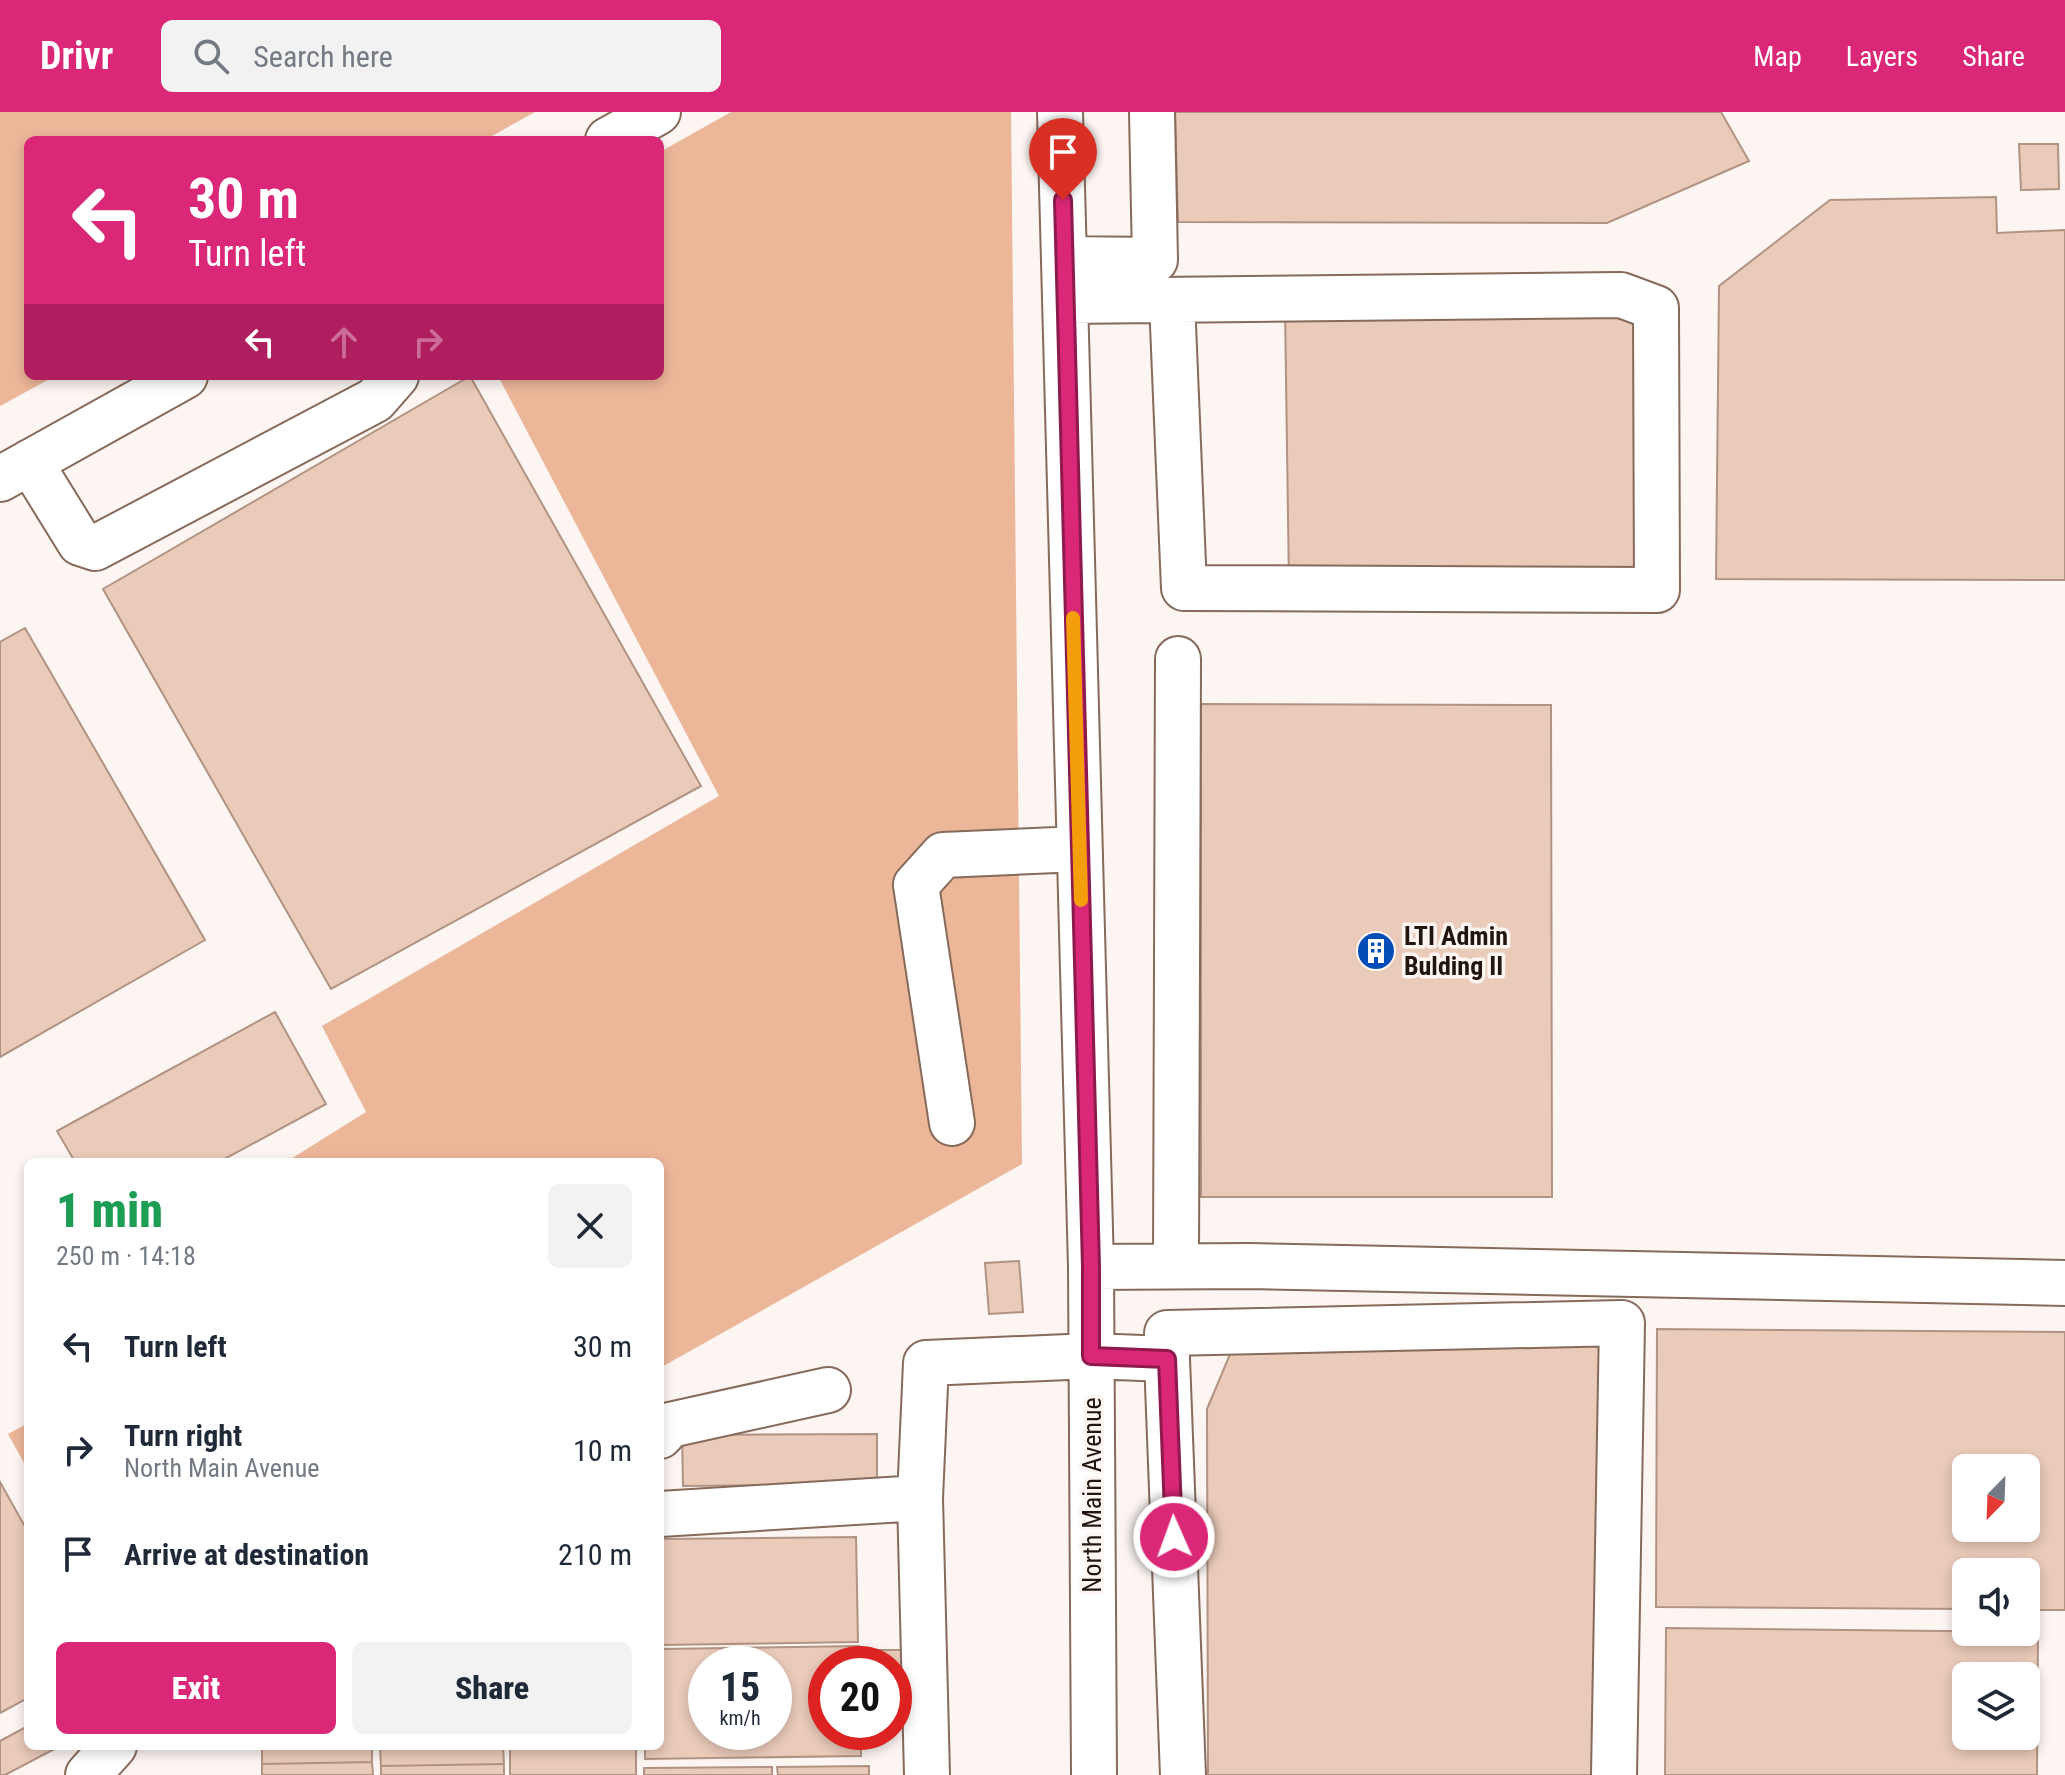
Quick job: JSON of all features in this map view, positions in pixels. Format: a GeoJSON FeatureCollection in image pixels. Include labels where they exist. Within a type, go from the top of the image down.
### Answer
{"type":"FeatureCollection","features":[{"type":"Feature","properties":{"kind":"street"},"geometry":{"type":"LineString","coordinates":[[615,136],[658,112]]}},
{"type":"Feature","properties":{"kind":"street","name":"North Main Avenue"},"geometry":{"type":"LineString","coordinates":[[1060,112],[1091,1267],[1094,1775]]}},
{"type":"Feature","properties":{"kind":"street"},"geometry":{"type":"LineString","coordinates":[[1065,280],[1155,260],[1152,112]]}},
{"type":"Feature","properties":{"kind":"street"},"geometry":{"type":"LineString","coordinates":[[1065,280],[1172,301],[1621,295],[1656,308],[1657,590],[1184,588],[1172,301]]}},
{"type":"Feature","properties":{"kind":"street"},"geometry":{"type":"LineString","coordinates":[[178,380],[15,471],[80,543],[95,548],[375,400],[392,380]]}},
{"type":"Feature","properties":{"kind":"street"},"geometry":{"type":"LineString","coordinates":[[1176,1266],[1178,659]]}},
{"type":"Feature","properties":{"kind":"street"},"geometry":{"type":"LineString","coordinates":[[952,1123],[916,885],[943,855],[1079,849]]}},
{"type":"Feature","properties":{"kind":"street"},"geometry":{"type":"LineString","coordinates":[[1091,1267],[2065,1283]]}},
{"type":"Feature","properties":{"kind":"street"},"geometry":{"type":"LineString","coordinates":[[1183,1775],[1167,1333],[1622,1323],[1614,1775]]}},
{"type":"Feature","properties":{"kind":"street"},"geometry":{"type":"LineString","coordinates":[[927,1775],[920,1498],[926,1363],[1091,1356],[1167,1359]]}},
{"type":"Feature","properties":{"kind":"street"},"geometry":{"type":"LineString","coordinates":[[664,1432],[670,1425],[828,1390]]}},
{"type":"Feature","properties":{"kind":"street"},"geometry":{"type":"LineString","coordinates":[[664,1514],[920,1498]]}},
{"type":"Feature","properties":{"kind":"street"},"geometry":{"type":"LineString","coordinates":[[88,1775],[110,1750]]}},
{"type":"Feature","properties":{"kind":"shaded area"},"geometry":{"type":"Polygon","coordinates":[[[0,112],[535,112],[492,136],[24,136],[24,380],[48,380],[0,406],[0,112]]]}},
{"type":"Feature","properties":{"kind":"shaded area"},"geometry":{"type":"Polygon","coordinates":[[[731,112],[1011,112],[1022,1164],[664,1366],[664,1158],[292,1158],[366,1112],[322,1026],[719,796],[500,380],[664,380],[664,150],[731,112]]]}},
{"type":"Feature","properties":{"kind":"shaded area"},"geometry":{"type":"Polygon","coordinates":[[[24,1425],[24,1463],[8,1434],[24,1425]]]}},
{"type":"Feature","properties":{"kind":"building"},"geometry":{"type":"Polygon","coordinates":[[[1175,112],[1721,112],[1749,161],[1607,223],[1178,222],[1175,112]]]}},
{"type":"Feature","properties":{"kind":"building"},"geometry":{"type":"Polygon","coordinates":[[[2019,144],[2058,144],[2059,189],[2021,190],[2019,144]]]}},
{"type":"Feature","properties":{"kind":"building"},"geometry":{"type":"Polygon","coordinates":[[[1996,197],[1997,233],[2065,230],[2065,580],[1716,579],[1719,286],[1830,200],[1996,197]]]}},
{"type":"Feature","properties":{"kind":"building"},"geometry":{"type":"Polygon","coordinates":[[[1647,305],[1651,581],[1289,585],[1285,309],[1647,305]]]}},
{"type":"Feature","properties":{"kind":"building"},"geometry":{"type":"Polygon","coordinates":[[[463,380],[472,380],[701,786],[331,989],[103,589],[463,380]]]}},
{"type":"Feature","properties":{"kind":"building"},"geometry":{"type":"Polygon","coordinates":[[[25,628],[205,940],[0,1057],[0,642],[25,628]]]}},
{"type":"Feature","properties":{"kind":"building","name":"LTI Admin Bulding II"},"geometry":{"type":"Polygon","coordinates":[[[1201,704],[1551,705],[1552,1197],[1201,1197],[1201,704]]]}},
{"type":"Feature","properties":{"kind":"building"},"geometry":{"type":"Polygon","coordinates":[[[275,1012],[326,1104],[226,1158],[73,1158],[57,1131],[275,1012]]]}},
{"type":"Feature","properties":{"kind":"building"},"geometry":{"type":"Polygon","coordinates":[[[1019,1261],[1023,1312],[989,1314],[985,1263],[1019,1261]]]}},
{"type":"Feature","properties":{"kind":"building"},"geometry":{"type":"Polygon","coordinates":[[[1657,1329],[2065,1332],[2065,1610],[2040,1610],[2040,1558],[1952,1558],[1952,1609],[1656,1607],[1657,1329]]]}},
{"type":"Feature","properties":{"kind":"building"},"geometry":{"type":"Polygon","coordinates":[[[1614,1331],[1608,1775],[1208,1775],[1207,1409],[1236,1340],[1614,1331]]]}},
{"type":"Feature","properties":{"kind":"building"},"geometry":{"type":"Polygon","coordinates":[[[877,1434],[877,1484],[683,1486],[682,1435],[877,1434]]]}},
{"type":"Feature","properties":{"kind":"building"},"geometry":{"type":"Polygon","coordinates":[[[0,1482],[24,1525],[24,1700],[0,1713],[0,1482]]]}},
{"type":"Feature","properties":{"kind":"building"},"geometry":{"type":"Polygon","coordinates":[[[856,1537],[858,1642],[664,1645],[664,1539],[856,1537]]]}},
{"type":"Feature","properties":{"kind":"building"},"geometry":{"type":"Polygon","coordinates":[[[1666,1628],[1952,1631],[1952,1646],[2038,1646],[2038,1662],[1952,1662],[1952,1750],[2037,1750],[2037,1775],[1665,1775],[1666,1628]]]}},
{"type":"Feature","properties":{"kind":"building"},"geometry":{"type":"Polygon","coordinates":[[[792,1647],[808,1647],[808,1750],[861,1750],[861,1756],[645,1759],[645,1750],[664,1750],[664,1649],[688,1649],[688,1750],[792,1750],[792,1647]]]}},
{"type":"Feature","properties":{"kind":"building"},"geometry":{"type":"Polygon","coordinates":[[[24,1728],[24,1750],[52,1750],[0,1775],[0,1741],[24,1728]]]}},
{"type":"Feature","properties":{"kind":"building"},"geometry":{"type":"Polygon","coordinates":[[[262,1750],[372,1750],[372,1762],[262,1764],[262,1750]]]}},
{"type":"Feature","properties":{"kind":"building"},"geometry":{"type":"Polygon","coordinates":[[[380,1750],[503,1750],[504,1764],[381,1766],[380,1750]]]}},
{"type":"Feature","properties":{"kind":"building"},"geometry":{"type":"Polygon","coordinates":[[[510,1750],[636,1750],[636,1775],[510,1775],[510,1750]]]}},
{"type":"Feature","properties":{"kind":"building"},"geometry":{"type":"Polygon","coordinates":[[[372,1762],[373,1775],[262,1775],[262,1764],[372,1762]]]}},
{"type":"Feature","properties":{"kind":"building"},"geometry":{"type":"Polygon","coordinates":[[[504,1764],[504,1775],[381,1775],[381,1766],[504,1764]]]}},
{"type":"Feature","properties":{"kind":"building"},"geometry":{"type":"Polygon","coordinates":[[[869,1766],[869,1775],[778,1775],[777,1767],[869,1766]]]}},
{"type":"Feature","properties":{"kind":"building"},"geometry":{"type":"Polygon","coordinates":[[[772,1767],[772,1775],[644,1775],[644,1768],[772,1767]]]}},
{"type":"Feature","properties":{"kind":"slow traffic"},"geometry":{"type":"LineString","coordinates":[[1073,618],[1081,900]]}},
{"type":"Feature","properties":{"kind":"place","name":"LTI Admin Bulding II"},"geometry":{"type":"Point","coordinates":[1376,951]}},
{"type":"Feature","properties":{"kind":"route"},"geometry":{"type":"LineString","coordinates":[[1063,200],[1091,1356],[1167,1359],[1174,1537]]}}]}
